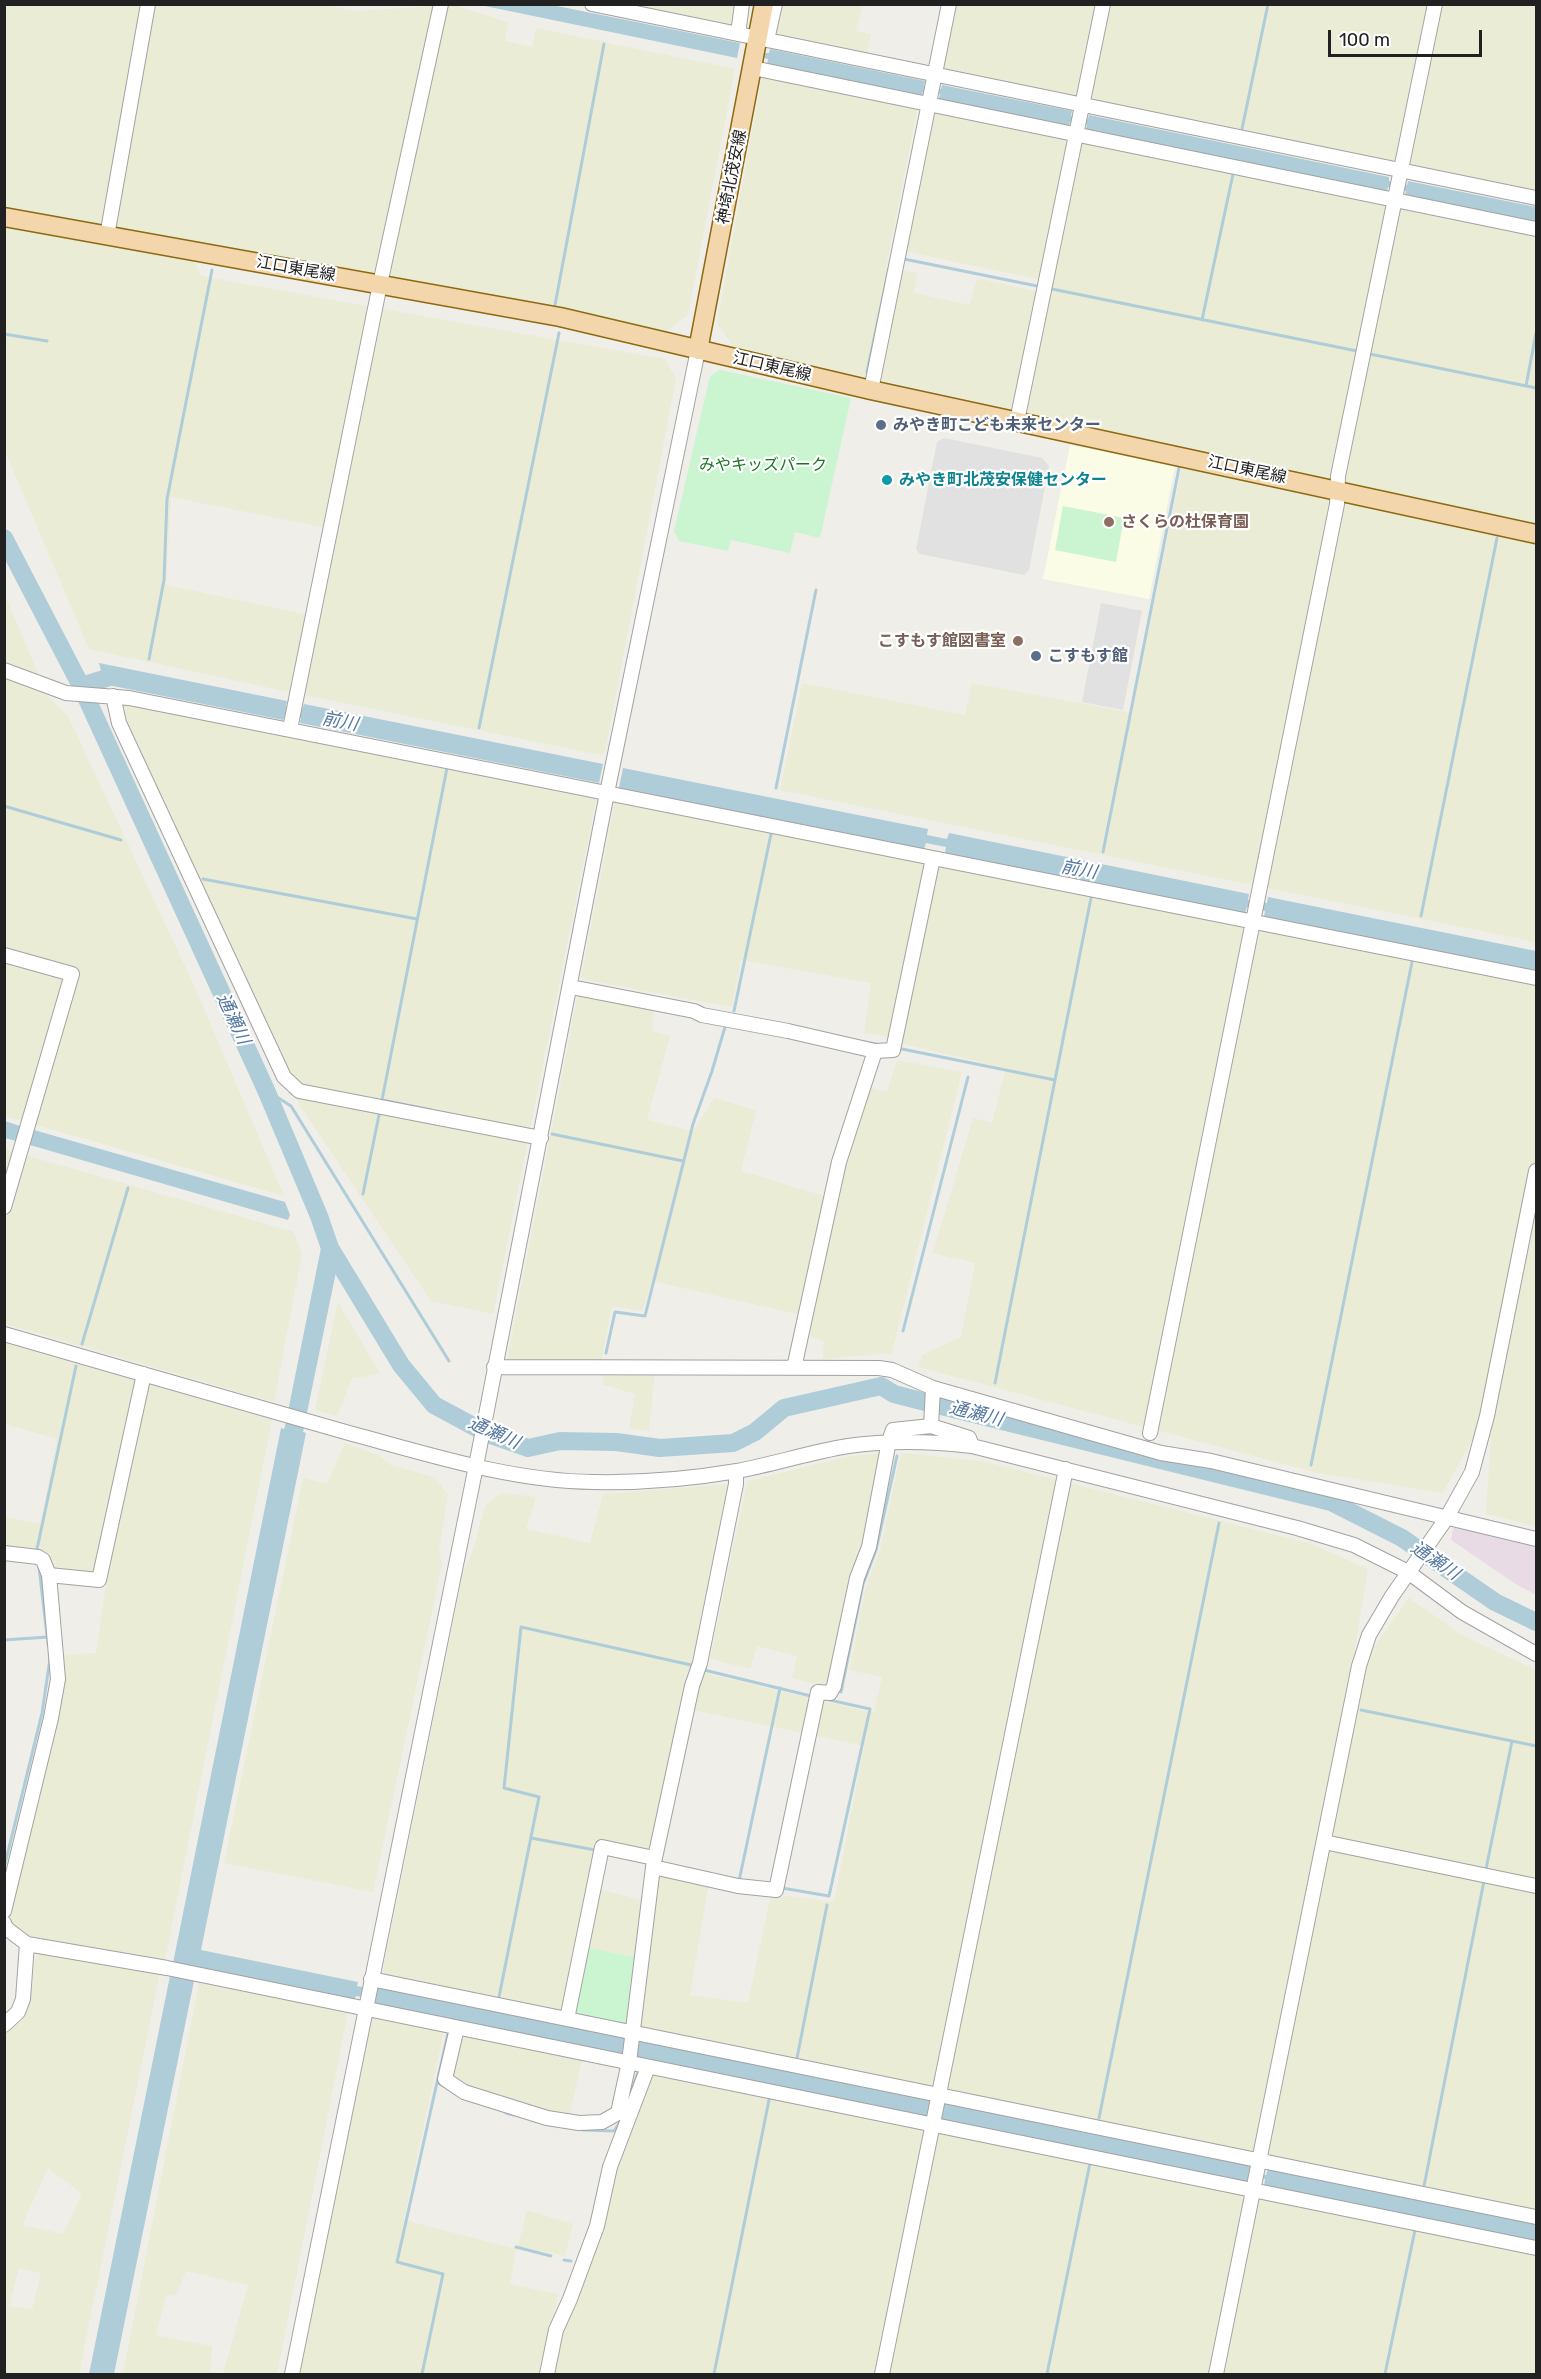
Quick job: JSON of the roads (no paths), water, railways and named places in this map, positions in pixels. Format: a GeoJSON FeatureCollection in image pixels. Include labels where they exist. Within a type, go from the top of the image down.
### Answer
{"type":"FeatureCollection","features":[{"type":"Feature","properties":{"kind":"main road","name":"神埼北茂安線"},"geometry":{"type":"LineString","coordinates":[[698,350],[753,69],[762,39],[764,4]]}},
{"type":"Feature","properties":{"kind":"main road","name":"江口東尾線"},"geometry":{"type":"LineString","coordinates":[[4,218],[560,317],[871,390],[1536,534]]}},
{"type":"Feature","properties":{"kind":"street"},"geometry":{"type":"LineString","coordinates":[[107,236],[148,4]]}},
{"type":"Feature","properties":{"kind":"street"},"geometry":{"type":"LineString","coordinates":[[292,718],[380,284],[441,4]]}},
{"type":"Feature","properties":{"kind":"street"},"geometry":{"type":"LineString","coordinates":[[592,4],[762,39],[933,89],[1397,185],[1536,229]]}},
{"type":"Feature","properties":{"kind":"street"},"geometry":{"type":"LineString","coordinates":[[738,34],[742,4]]}},
{"type":"Feature","properties":{"kind":"street"},"geometry":{"type":"LineString","coordinates":[[762,39],[775,4]]}},
{"type":"Feature","properties":{"kind":"street"},"geometry":{"type":"LineString","coordinates":[[871,390],[949,4]]}},
{"type":"Feature","properties":{"kind":"street"},"geometry":{"type":"LineString","coordinates":[[1017,421],[1103,4]]}},
{"type":"Feature","properties":{"kind":"street"},"geometry":{"type":"LineString","coordinates":[[1150,1433],[1337,504],[1338,476],[1435,4]]}},
{"type":"Feature","properties":{"kind":"street"},"geometry":{"type":"LineString","coordinates":[[753,69],[933,89],[1397,185],[1536,198]]}},
{"type":"Feature","properties":{"kind":"street"},"geometry":{"type":"LineString","coordinates":[[292,2374],[476,1466],[607,793],[698,350]]}},
{"type":"Feature","properties":{"kind":"street"},"geometry":{"type":"LineString","coordinates":[[4,670],[66,693],[109,695],[292,718],[607,793],[933,858],[1256,911],[1536,978]]}},
{"type":"Feature","properties":{"kind":"street"},"geometry":{"type":"LineString","coordinates":[[109,695],[118,723],[284,1077],[299,1091],[541,1138]]}},
{"type":"Feature","properties":{"kind":"street"},"geometry":{"type":"LineString","coordinates":[[571,987],[694,1011],[702,1015],[788,1031],[875,1051],[893,1050],[933,858]]}},
{"type":"Feature","properties":{"kind":"street"},"geometry":{"type":"LineString","coordinates":[[4,955],[72,974],[4,1207]]}},
{"type":"Feature","properties":{"kind":"street"},"geometry":{"type":"LineString","coordinates":[[794,1368],[839,1162],[875,1051]]}},
{"type":"Feature","properties":{"kind":"street"},"geometry":{"type":"LineString","coordinates":[[1216,2374],[1359,1666],[1369,1635],[1411,1568],[1446,1519],[1472,1472],[1480,1451],[1535,1190],[1536,1171]]}},
{"type":"Feature","properties":{"kind":"street"},"geometry":{"type":"LineString","coordinates":[[4,1334],[310,1422],[476,1466],[520,1475],[592,1482],[654,1480],[736,1471],[846,1446],[889,1441],[934,1441],[972,1446],[1319,1534],[1354,1545],[1411,1568],[1462,1612],[1536,1654]]}},
{"type":"Feature","properties":{"kind":"street"},"geometry":{"type":"LineString","coordinates":[[494,1367],[879,1368],[902,1374],[933,1390],[1161,1453],[1211,1461],[1536,1539]]}},
{"type":"Feature","properties":{"kind":"street"},"geometry":{"type":"LineString","coordinates":[[49,1575],[99,1580],[144,1374]]}},
{"type":"Feature","properties":{"kind":"street"},"geometry":{"type":"LineString","coordinates":[[932,1425],[933,1390]]}},
{"type":"Feature","properties":{"kind":"street"},"geometry":{"type":"LineString","coordinates":[[567,2019],[602,1847],[738,1886],[776,1890],[818,1692],[830,1693],[834,1686],[857,1578],[869,1547],[893,1430],[932,1425],[969,1438],[972,1446]]}},
{"type":"Feature","properties":{"kind":"street"},"geometry":{"type":"LineString","coordinates":[[882,2374],[1065,1469]]}},
{"type":"Feature","properties":{"kind":"street"},"geometry":{"type":"LineString","coordinates":[[457,2028],[445,2079],[464,2092],[547,2118],[579,2123],[603,2122],[618,2113],[631,2047],[654,1862],[692,1686],[699,1664],[736,1484],[736,1471]]}},
{"type":"Feature","properties":{"kind":"street"},"geometry":{"type":"LineString","coordinates":[[4,1553],[38,1557],[43,1560],[49,1575],[57,1679],[51,1718],[4,1911]]}},
{"type":"Feature","properties":{"kind":"street"},"geometry":{"type":"LineString","coordinates":[[1324,1842],[1536,1886]]}},
{"type":"Feature","properties":{"kind":"street"},"geometry":{"type":"LineString","coordinates":[[4,1923],[6,1928],[27,1944],[366,2007],[457,2028],[631,2047],[1256,2175],[1536,2217]]}},
{"type":"Feature","properties":{"kind":"street"},"geometry":{"type":"LineString","coordinates":[[4,2025],[18,2012],[23,1999],[27,1944]]}},
{"type":"Feature","properties":{"kind":"street"},"geometry":{"type":"LineString","coordinates":[[371,1980],[567,2019],[631,2047],[648,2067],[936,2109],[1256,2175],[1536,2248]]}},
{"type":"Feature","properties":{"kind":"street"},"geometry":{"type":"LineString","coordinates":[[547,2374],[556,2330],[597,2226],[610,2168],[648,2067]]}},
{"type":"Feature","properties":{"kind":"water"},"geometry":{"type":"Polygon","coordinates":[[[480,5],[552,5],[740,43],[737,58],[480,5]]]}},
{"type":"Feature","properties":{"kind":"water"},"geometry":{"type":"Polygon","coordinates":[[[770,49],[925,81],[924,86],[941,89],[942,85],[1072,111],[1071,116],[1088,119],[1089,115],[1389,177],[1389,181],[1407,185],[1408,181],[1536,207],[1536,222],[1405,195],[1406,191],[1388,187],[1387,191],[1086,129],[1087,125],[1070,122],[1069,126],[939,99],[940,94],[923,91],[922,95],[767,64],[768,59],[764,58],[765,53],[769,53],[770,49]]]}},
{"type":"Feature","properties":{"kind":"water"},"geometry":{"type":"Polygon","coordinates":[[[99,663],[287,701],[286,706],[302,710],[304,704],[603,764],[599,783],[300,723],[301,718],[285,715],[283,720],[108,685],[103,678],[99,663]]]}},
{"type":"Feature","properties":{"kind":"water"},"geometry":{"type":"Polygon","coordinates":[[[623,768],[928,829],[927,835],[947,839],[949,833],[1249,894],[1248,900],[1267,903],[1268,897],[1536,951],[1536,972],[1264,917],[1265,911],[1247,907],[1245,913],[945,853],[946,847],[926,843],[924,849],[619,788],[623,768]]]}},
{"type":"Feature","properties":{"kind":"water"},"geometry":{"type":"Polygon","coordinates":[[[5,1121],[20,1126],[16,1141],[5,1138],[5,1121]]]}},
{"type":"Feature","properties":{"kind":"water"},"geometry":{"type":"Polygon","coordinates":[[[34,1130],[285,1202],[290,1215],[288,1220],[30,1145],[34,1130]]]}},
{"type":"Feature","properties":{"kind":"water"},"geometry":{"type":"Polygon","coordinates":[[[322,1243],[336,1272],[303,1432],[306,1433],[201,1950],[358,1982],[357,1986],[376,1990],[378,1986],[627,2036],[638,2044],[639,2039],[931,2099],[930,2105],[943,2107],[945,2102],[1252,2165],[1251,2172],[1266,2175],[1268,2168],[1536,2222],[1536,2241],[1264,2186],[1265,2179],[1250,2176],[1248,2183],[941,2119],[942,2113],[929,2111],[927,2117],[374,2004],[375,1999],[356,1996],[354,2000],[191,1967],[189,1980],[194,1981],[114,2374],[89,2374],[170,1976],[177,1977],[179,1965],[173,1963],[281,1428],[284,1429],[285,1426],[322,1243]]]}},
{"type":"Feature","properties":{"kind":"waterway"},"geometry":{"type":"LineString","coordinates":[[1242,129],[1268,4]]}},
{"type":"Feature","properties":{"kind":"waterway"},"geometry":{"type":"LineString","coordinates":[[555,305],[604,44]]}},
{"type":"Feature","properties":{"kind":"waterway"},"geometry":{"type":"LineString","coordinates":[[1202,320],[1233,174]]}},
{"type":"Feature","properties":{"kind":"waterway"},"geometry":{"type":"LineString","coordinates":[[904,259],[1037,286]]}},
{"type":"Feature","properties":{"kind":"waterway"},"geometry":{"type":"LineString","coordinates":[[867,372],[889,268]]}},
{"type":"Feature","properties":{"kind":"waterway"},"geometry":{"type":"LineString","coordinates":[[149,659],[164,580],[167,499],[212,270]]}},
{"type":"Feature","properties":{"kind":"waterway"},"geometry":{"type":"LineString","coordinates":[[1052,289],[1357,351]]}},
{"type":"Feature","properties":{"kind":"waterway"},"geometry":{"type":"LineString","coordinates":[[479,728],[559,333]]}},
{"type":"Feature","properties":{"kind":"waterway"},"geometry":{"type":"LineString","coordinates":[[1526,386],[1536,333]]}},
{"type":"Feature","properties":{"kind":"waterway"},"geometry":{"type":"LineString","coordinates":[[4,334],[47,341]]}},
{"type":"Feature","properties":{"kind":"waterway"},"geometry":{"type":"LineString","coordinates":[[1370,354],[1536,388]]}},
{"type":"Feature","properties":{"kind":"waterway"},"geometry":{"type":"LineString","coordinates":[[1103,852],[1179,468]]}},
{"type":"Feature","properties":{"kind":"waterway","name":"通瀬川"},"geometry":{"type":"LineString","coordinates":[[4,538],[81,686],[266,1090],[319,1216],[330,1248],[401,1365],[434,1405],[488,1434],[528,1448],[560,1441],[616,1442],[660,1448],[733,1443],[755,1432],[784,1408],[881,1386],[894,1394],[925,1402],[1331,1502],[1402,1538],[1495,1602],[1536,1622]]}},
{"type":"Feature","properties":{"kind":"waterway"},"geometry":{"type":"LineString","coordinates":[[1421,916],[1497,538]]}},
{"type":"Feature","properties":{"kind":"waterway"},"geometry":{"type":"LineString","coordinates":[[776,788],[816,590]]}},
{"type":"Feature","properties":{"kind":"waterway","name":"前川"},"geometry":{"type":"LineString","coordinates":[[81,686],[113,676],[125,678]]}},
{"type":"Feature","properties":{"kind":"waterway"},"geometry":{"type":"LineString","coordinates":[[431,1110],[382,1100],[447,768]]}},
{"type":"Feature","properties":{"kind":"waterway"},"geometry":{"type":"LineString","coordinates":[[4,806],[121,840]]}},
{"type":"Feature","properties":{"kind":"waterway"},"geometry":{"type":"LineString","coordinates":[[734,1011],[771,834]]}},
{"type":"Feature","properties":{"kind":"waterway"},"geometry":{"type":"LineString","coordinates":[[203,879],[417,919]]}},
{"type":"Feature","properties":{"kind":"waterway"},"geometry":{"type":"LineString","coordinates":[[995,1383],[1091,898]]}},
{"type":"Feature","properties":{"kind":"waterway"},"geometry":{"type":"LineString","coordinates":[[1311,1465],[1412,962]]}},
{"type":"Feature","properties":{"kind":"waterway"},"geometry":{"type":"LineString","coordinates":[[606,1353],[615,1312],[645,1316],[693,1124],[725,1027]]}},
{"type":"Feature","properties":{"kind":"waterway"},"geometry":{"type":"LineString","coordinates":[[865,1042],[881,1045]]}},
{"type":"Feature","properties":{"kind":"waterway"},"geometry":{"type":"LineString","coordinates":[[902,1049],[1055,1080]]}},
{"type":"Feature","properties":{"kind":"waterway"},"geometry":{"type":"LineString","coordinates":[[903,1331],[968,1077]]}},
{"type":"Feature","properties":{"kind":"waterway"},"geometry":{"type":"LineString","coordinates":[[266,1090],[291,1106],[449,1361]]}},
{"type":"Feature","properties":{"kind":"waterway"},"geometry":{"type":"LineString","coordinates":[[363,1194],[379,1115]]}},
{"type":"Feature","properties":{"kind":"waterway"},"geometry":{"type":"LineString","coordinates":[[552,1134],[683,1161]]}},
{"type":"Feature","properties":{"kind":"waterway"},"geometry":{"type":"LineString","coordinates":[[82,1344],[128,1188]]}},
{"type":"Feature","properties":{"kind":"waterway","name":"通瀬川"},"geometry":{"type":"LineString","coordinates":[[328,1258],[330,1248]]}},
{"type":"Feature","properties":{"kind":"waterway"},"geometry":{"type":"LineString","coordinates":[[37,1549],[76,1366]]}},
{"type":"Feature","properties":{"kind":"waterway"},"geometry":{"type":"LineString","coordinates":[[841,1692],[863,1584],[876,1550],[897,1456]]}},
{"type":"Feature","properties":{"kind":"waterway"},"geometry":{"type":"LineString","coordinates":[[1099,2118],[1219,1523]]}},
{"type":"Feature","properties":{"kind":"waterway"},"geometry":{"type":"LineString","coordinates":[[39,1567],[48,1644]]}},
{"type":"Feature","properties":{"kind":"waterway"},"geometry":{"type":"LineString","coordinates":[[499,1997],[539,1797],[504,1788],[521,1627],[691,1665]]}},
{"type":"Feature","properties":{"kind":"waterway"},"geometry":{"type":"LineString","coordinates":[[4,1640],[48,1637]]}},
{"type":"Feature","properties":{"kind":"waterway"},"geometry":{"type":"LineString","coordinates":[[4,1868],[42,1713],[50,1659]]}},
{"type":"Feature","properties":{"kind":"waterway"},"geometry":{"type":"LineString","coordinates":[[704,1670],[811,1696]]}},
{"type":"Feature","properties":{"kind":"waterway"},"geometry":{"type":"LineString","coordinates":[[739,1881],[780,1688]]}},
{"type":"Feature","properties":{"kind":"waterway"},"geometry":{"type":"LineString","coordinates":[[782,1888],[829,1896],[870,1709],[825,1699]]}},
{"type":"Feature","properties":{"kind":"waterway"},"geometry":{"type":"LineString","coordinates":[[1361,1710],[1512,1741]]}},
{"type":"Feature","properties":{"kind":"waterway"},"geometry":{"type":"LineString","coordinates":[[1486,1869],[1512,1741],[1536,1746]]}},
{"type":"Feature","properties":{"kind":"waterway"},"geometry":{"type":"LineString","coordinates":[[531,1838],[595,1850]]}},
{"type":"Feature","properties":{"kind":"waterway"},"geometry":{"type":"LineString","coordinates":[[1424,2186],[1484,1881]]}},
{"type":"Feature","properties":{"kind":"waterway"},"geometry":{"type":"LineString","coordinates":[[797,2058],[827,1905]]}},
{"type":"Feature","properties":{"kind":"waterway"},"geometry":{"type":"LineString","coordinates":[[422,2374],[443,2274],[397,2262],[448,2033]]}},
{"type":"Feature","properties":{"kind":"waterway"},"geometry":{"type":"LineString","coordinates":[[627,2104],[638,2072]]}},
{"type":"Feature","properties":{"kind":"waterway"},"geometry":{"type":"LineString","coordinates":[[437,2082],[456,2094]]}},
{"type":"Feature","properties":{"kind":"waterway"},"geometry":{"type":"LineString","coordinates":[[714,2374],[769,2100]]}},
{"type":"Feature","properties":{"kind":"waterway"},"geometry":{"type":"LineString","coordinates":[[506,2113],[514,2115]]}},
{"type":"Feature","properties":{"kind":"waterway"},"geometry":{"type":"LineString","coordinates":[[583,2130],[614,2131],[622,2119]]}},
{"type":"Feature","properties":{"kind":"waterway"},"geometry":{"type":"LineString","coordinates":[[1047,2374],[1090,2163]]}},
{"type":"Feature","properties":{"kind":"waterway"},"geometry":{"type":"LineString","coordinates":[[1385,2374],[1415,2230]]}},
{"type":"Feature","properties":{"kind":"waterway"},"geometry":{"type":"LineString","coordinates":[[516,2247],[551,2256]]}},
{"type":"Feature","properties":{"kind":"waterway"},"geometry":{"type":"LineString","coordinates":[[564,2260],[571,2261]]}},
{"type":"Feature","properties":{"kind":"place","name":"みやき町こども未来センター"},"geometry":{"type":"Point","coordinates":[881,425]}},
{"type":"Feature","properties":{"kind":"place","name":"みやき町北茂安保健センター"},"geometry":{"type":"Point","coordinates":[887,480]}},
{"type":"Feature","properties":{"kind":"place","name":"さくらの杜保育園"},"geometry":{"type":"Point","coordinates":[1109,522]}},
{"type":"Feature","properties":{"kind":"place","name":"こすもす館図書室"},"geometry":{"type":"Point","coordinates":[1018,641]}},
{"type":"Feature","properties":{"kind":"place","name":"こすもす館"},"geometry":{"type":"Point","coordinates":[1036,656]}},
{"type":"Feature","properties":{"kind":"park label","name":"みやキッズパーク"},"geometry":{"type":"Point","coordinates":[763,465]}}]}
